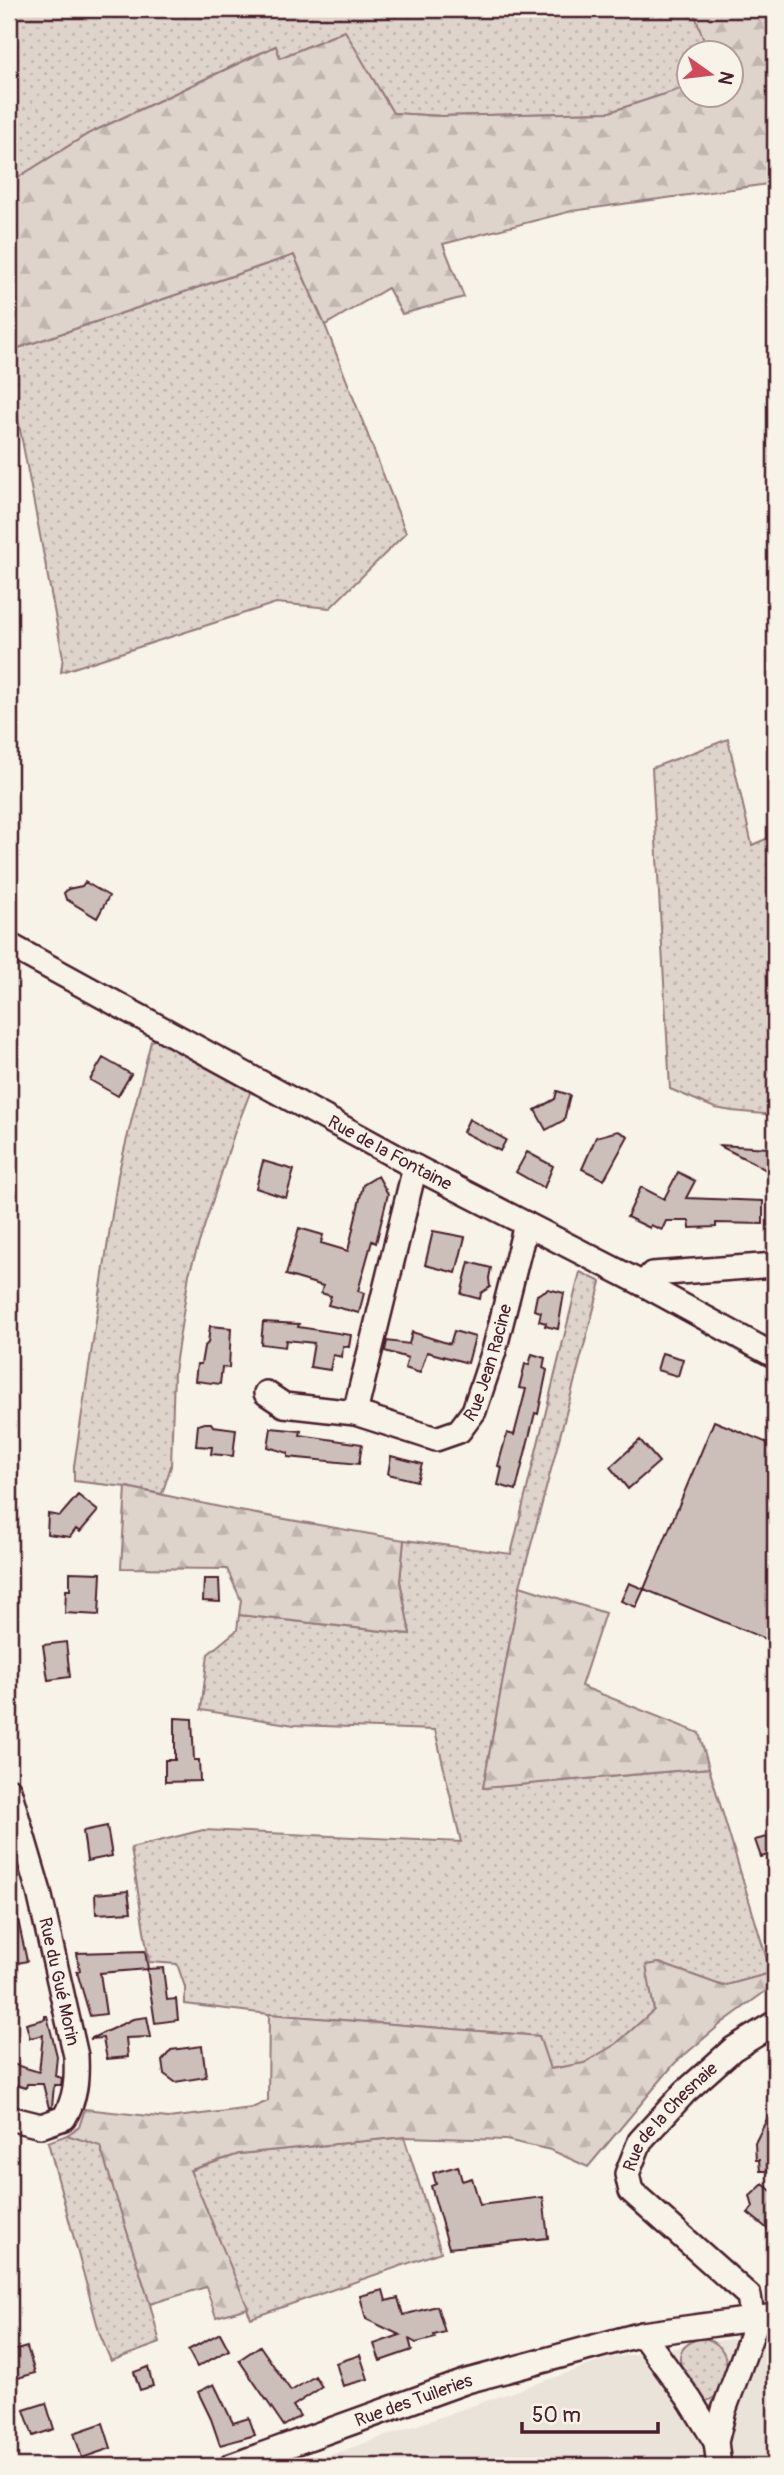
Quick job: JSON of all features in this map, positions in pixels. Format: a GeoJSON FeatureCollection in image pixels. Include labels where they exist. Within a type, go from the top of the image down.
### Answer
{"type":"FeatureCollection","features":[{"type":"Feature","properties":{"kind":"street","name":"Rue de la Fontaine"},"geometry":{"type":"LineString","coordinates":[[9,946],[415,1167],[643,1284],[775,1356]]}},
{"type":"Feature","properties":{"kind":"street"},"geometry":{"type":"LineString","coordinates":[[355,1413],[415,1167]]}},
{"type":"Feature","properties":{"kind":"street","name":"Rue Jean Racine"},"geometry":{"type":"LineString","coordinates":[[266,1393],[284,1405],[355,1413],[436,1439],[459,1431],[474,1411],[494,1352],[526,1224]]}},
{"type":"Feature","properties":{"kind":"street"},"geometry":{"type":"LineString","coordinates":[[643,1284],[652,1274],[775,1265]]}},
{"type":"Feature","properties":{"kind":"street","name":"Rue du Gué Morin"},"geometry":{"type":"LineString","coordinates":[[9,1790],[16,1839],[71,2035],[77,2076],[73,2103],[64,2118],[41,2126],[9,2118]]}},
{"type":"Feature","properties":{"kind":"street","name":"Rue de la Chesnaie"},"geometry":{"type":"LineString","coordinates":[[764,2317],[750,2296],[631,2191],[627,2174],[640,2141],[685,2092],[733,2049],[775,2023]]}},
{"type":"Feature","properties":{"kind":"street"},"geometry":{"type":"LineString","coordinates":[[719,2466],[716,2442],[724,2410],[754,2328],[764,2317]]}},
{"type":"Feature","properties":{"kind":"street","name":"Rue des Tuileries"},"geometry":{"type":"LineString","coordinates":[[231,2466],[467,2381],[642,2334],[764,2317]]}},
{"type":"Feature","properties":{"kind":"street"},"geometry":{"type":"LineString","coordinates":[[642,2334],[690,2400],[716,2442]]}},
{"type":"Feature","properties":{"kind":"shaded area"},"geometry":{"type":"Polygon","coordinates":[[[775,2332],[775,2466],[299,2466],[610,2358],[775,2332]]]}},
{"type":"Feature","properties":{"kind":"green space"},"geometry":{"type":"Polygon","coordinates":[[[9,9],[693,9],[703,38],[676,38],[676,90],[610,112],[441,116],[393,113],[344,31],[280,58],[275,46],[88,134],[9,183],[9,9]]]}},
{"type":"Feature","properties":{"kind":"green space"},"geometry":{"type":"Polygon","coordinates":[[[693,9],[775,9],[775,183],[572,211],[443,244],[464,297],[402,314],[388,288],[325,325],[294,255],[9,351],[9,183],[88,134],[276,46],[280,58],[345,31],[393,113],[441,116],[610,112],[676,90],[676,108],[746,108],[746,38],[703,38],[693,9]]]}},
{"type":"Feature","properties":{"kind":"green space"},"geometry":{"type":"Polygon","coordinates":[[[294,255],[325,325],[406,533],[330,608],[276,603],[61,672],[63,657],[9,371],[9,351],[294,255]]]}},
{"type":"Feature","properties":{"kind":"green space"},"geometry":{"type":"Polygon","coordinates":[[[728,739],[752,845],[775,835],[775,1138],[774,1115],[715,1108],[670,1089],[652,768],[728,739]]]}},
{"type":"Feature","properties":{"kind":"green space"},"geometry":{"type":"Polygon","coordinates":[[[163,1038],[253,1085],[234,1134],[189,1274],[174,1372],[171,1466],[162,1494],[74,1481],[74,1466],[118,1175],[151,1041],[163,1038]]]}},
{"type":"Feature","properties":{"kind":"green space"},"geometry":{"type":"Polygon","coordinates":[[[580,1272],[601,1282],[520,1586],[483,1788],[709,1768],[771,1973],[723,1986],[659,1963],[647,1965],[654,2010],[616,2044],[584,2064],[549,2069],[539,2036],[269,2014],[185,2004],[185,1987],[177,1964],[149,1962],[131,1848],[203,1830],[461,1842],[435,1730],[294,1725],[201,1710],[208,1654],[237,1630],[239,1615],[410,1634],[400,1581],[404,1540],[511,1554],[580,1272]]]}},
{"type":"Feature","properties":{"kind":"green space"},"geometry":{"type":"Polygon","coordinates":[[[126,1487],[234,1510],[404,1540],[400,1581],[410,1634],[239,1615],[241,1600],[227,1569],[121,1568],[126,1487]]]}},
{"type":"Feature","properties":{"kind":"green space"},"geometry":{"type":"Polygon","coordinates":[[[520,1586],[605,1613],[581,1686],[699,1733],[709,1768],[483,1788],[520,1586]]]}},
{"type":"Feature","properties":{"kind":"green space"},"geometry":{"type":"Polygon","coordinates":[[[659,1963],[723,1986],[771,1973],[774,1985],[722,2023],[675,2063],[588,2167],[551,2150],[506,2140],[404,2137],[239,2154],[190,2170],[248,2308],[216,2317],[206,2287],[150,2304],[100,2146],[67,2135],[79,2127],[85,2109],[168,2118],[252,2108],[268,2101],[269,2014],[539,2036],[550,2069],[584,2063],[616,2044],[654,2010],[646,1965],[659,1963]]]}},
{"type":"Feature","properties":{"kind":"green space"},"geometry":{"type":"Polygon","coordinates":[[[67,2135],[100,2145],[160,2343],[111,2361],[100,2335],[48,2142],[67,2135]]]}},
{"type":"Feature","properties":{"kind":"green space"},"geometry":{"type":"Polygon","coordinates":[[[404,2137],[441,2252],[251,2318],[189,2171],[239,2154],[404,2137]]]}},
{"type":"Feature","properties":{"kind":"green space"},"geometry":{"type":"Polygon","coordinates":[[[700,2338],[712,2341],[720,2348],[727,2368],[722,2389],[715,2397],[706,2401],[701,2398],[685,2374],[680,2357],[682,2350],[689,2343],[700,2338]]]}},
{"type":"Feature","properties":{"kind":"building"},"geometry":{"type":"Polygon","coordinates":[[[85,882],[109,896],[97,918],[66,899],[64,893],[68,889],[82,886],[85,882]]]}},
{"type":"Feature","properties":{"kind":"building"},"geometry":{"type":"Polygon","coordinates":[[[103,1058],[131,1074],[118,1096],[90,1080],[103,1058]]]}},
{"type":"Feature","properties":{"kind":"building"},"geometry":{"type":"Polygon","coordinates":[[[557,1091],[570,1095],[564,1120],[546,1130],[535,1110],[555,1099],[557,1091]]]}},
{"type":"Feature","properties":{"kind":"building"},"geometry":{"type":"Polygon","coordinates":[[[469,1119],[506,1140],[500,1151],[463,1132],[469,1119]]]}},
{"type":"Feature","properties":{"kind":"building"},"geometry":{"type":"Polygon","coordinates":[[[618,1131],[628,1136],[604,1180],[582,1169],[596,1137],[618,1131]]]}},
{"type":"Feature","properties":{"kind":"building"},"geometry":{"type":"Polygon","coordinates":[[[718,1145],[769,1148],[768,1171],[752,1162],[718,1145]]]}},
{"type":"Feature","properties":{"kind":"building"},"geometry":{"type":"Polygon","coordinates":[[[527,1152],[553,1166],[544,1188],[516,1172],[527,1152]]]}},
{"type":"Feature","properties":{"kind":"building"},"geometry":{"type":"Polygon","coordinates":[[[263,1161],[294,1170],[286,1198],[256,1188],[263,1161]]]}},
{"type":"Feature","properties":{"kind":"building"},"geometry":{"type":"Polygon","coordinates":[[[678,1172],[695,1181],[686,1198],[763,1201],[763,1224],[716,1223],[716,1227],[690,1228],[689,1221],[666,1221],[662,1230],[651,1225],[650,1228],[627,1217],[641,1187],[664,1199],[678,1172]]]}},
{"type":"Feature","properties":{"kind":"building"},"geometry":{"type":"Polygon","coordinates":[[[378,1176],[388,1194],[376,1243],[372,1241],[358,1291],[364,1293],[359,1313],[328,1305],[331,1296],[321,1293],[323,1286],[286,1275],[299,1228],[323,1235],[321,1243],[348,1251],[363,1185],[378,1176]]]}},
{"type":"Feature","properties":{"kind":"building"},"geometry":{"type":"Polygon","coordinates":[[[433,1231],[465,1237],[456,1273],[425,1265],[433,1231]]]}},
{"type":"Feature","properties":{"kind":"building"},"geometry":{"type":"Polygon","coordinates":[[[469,1262],[491,1268],[490,1287],[481,1293],[480,1299],[461,1294],[469,1262]]]}},
{"type":"Feature","properties":{"kind":"building"},"geometry":{"type":"Polygon","coordinates":[[[548,1289],[564,1293],[558,1329],[545,1326],[546,1323],[539,1321],[541,1312],[534,1310],[537,1295],[548,1289]]]}},
{"type":"Feature","properties":{"kind":"building"},"geometry":{"type":"Polygon","coordinates":[[[263,1322],[299,1324],[298,1327],[351,1335],[349,1347],[343,1346],[342,1357],[333,1355],[330,1370],[310,1367],[314,1343],[286,1340],[285,1347],[261,1344],[263,1322]]]}},
{"type":"Feature","properties":{"kind":"building"},"geometry":{"type":"Polygon","coordinates":[[[210,1326],[231,1328],[229,1368],[222,1367],[220,1384],[195,1381],[197,1364],[201,1364],[204,1347],[208,1343],[210,1326]]]}},
{"type":"Feature","properties":{"kind":"building"},"geometry":{"type":"Polygon","coordinates":[[[454,1331],[475,1337],[468,1363],[427,1352],[420,1373],[405,1368],[408,1358],[385,1351],[387,1341],[409,1344],[412,1332],[450,1344],[454,1331]]]}},
{"type":"Feature","properties":{"kind":"building"},"geometry":{"type":"Polygon","coordinates":[[[662,1353],[683,1359],[678,1376],[657,1370],[662,1353]]]}},
{"type":"Feature","properties":{"kind":"building"},"geometry":{"type":"Polygon","coordinates":[[[532,1354],[545,1358],[543,1368],[547,1370],[538,1414],[535,1413],[516,1490],[498,1485],[502,1468],[498,1466],[507,1433],[514,1435],[526,1389],[519,1388],[525,1364],[529,1365],[532,1354]]]}},
{"type":"Feature","properties":{"kind":"building"},"geometry":{"type":"Polygon","coordinates":[[[714,1421],[775,1446],[775,1643],[644,1589],[714,1421]]]}},
{"type":"Feature","properties":{"kind":"building"},"geometry":{"type":"Polygon","coordinates":[[[205,1423],[236,1429],[233,1456],[211,1454],[212,1447],[196,1446],[198,1425],[205,1423]]]}},
{"type":"Feature","properties":{"kind":"building"},"geometry":{"type":"Polygon","coordinates":[[[271,1428],[301,1431],[300,1435],[362,1444],[359,1464],[288,1457],[288,1453],[268,1447],[271,1428]]]}},
{"type":"Feature","properties":{"kind":"building"},"geometry":{"type":"Polygon","coordinates":[[[640,1440],[659,1462],[628,1489],[610,1467],[640,1440]]]}},
{"type":"Feature","properties":{"kind":"building"},"geometry":{"type":"Polygon","coordinates":[[[391,1456],[422,1464],[417,1481],[388,1474],[391,1456]]]}},
{"type":"Feature","properties":{"kind":"building"},"geometry":{"type":"Polygon","coordinates":[[[78,1495],[98,1511],[80,1532],[76,1529],[70,1537],[47,1534],[48,1514],[60,1516],[78,1495]]]}},
{"type":"Feature","properties":{"kind":"building"},"geometry":{"type":"Polygon","coordinates":[[[70,1572],[101,1573],[99,1615],[65,1613],[66,1590],[70,1590],[70,1572]]]}},
{"type":"Feature","properties":{"kind":"building"},"geometry":{"type":"Polygon","coordinates":[[[204,1579],[219,1579],[220,1602],[203,1601],[204,1579]]]}},
{"type":"Feature","properties":{"kind":"building"},"geometry":{"type":"Polygon","coordinates":[[[629,1583],[644,1589],[636,1607],[621,1601],[629,1583]]]}},
{"type":"Feature","properties":{"kind":"building"},"geometry":{"type":"Polygon","coordinates":[[[66,1642],[70,1677],[48,1680],[43,1645],[66,1642]]]}},
{"type":"Feature","properties":{"kind":"building"},"geometry":{"type":"Polygon","coordinates":[[[175,1718],[192,1719],[194,1760],[199,1760],[200,1781],[165,1782],[165,1760],[175,1760],[175,1718]]]}},
{"type":"Feature","properties":{"kind":"building"},"geometry":{"type":"Polygon","coordinates":[[[107,1826],[112,1856],[87,1861],[83,1831],[107,1826]]]}},
{"type":"Feature","properties":{"kind":"building"},"geometry":{"type":"Polygon","coordinates":[[[775,1835],[775,1853],[761,1857],[755,1840],[775,1835]]]}},
{"type":"Feature","properties":{"kind":"building"},"geometry":{"type":"Polygon","coordinates":[[[128,1891],[131,1912],[96,1914],[95,1894],[128,1891]]]}},
{"type":"Feature","properties":{"kind":"building"},"geometry":{"type":"Polygon","coordinates":[[[15,1906],[27,1961],[9,1965],[9,1907],[15,1906]]]}},
{"type":"Feature","properties":{"kind":"building"},"geometry":{"type":"Polygon","coordinates":[[[145,1951],[148,1969],[163,1968],[167,2000],[176,1999],[178,2020],[155,2023],[147,1969],[100,1973],[106,2014],[90,2016],[77,1972],[80,1971],[77,1953],[145,1951]]]}},
{"type":"Feature","properties":{"kind":"building"},"geometry":{"type":"Polygon","coordinates":[[[45,2016],[57,2056],[55,2076],[62,2078],[61,2085],[54,2085],[52,2107],[49,2108],[43,2084],[27,2084],[26,2088],[9,2083],[9,2063],[39,2072],[43,2035],[30,2038],[26,2024],[45,2019],[45,2016]]]}},
{"type":"Feature","properties":{"kind":"building"},"geometry":{"type":"Polygon","coordinates":[[[147,2017],[151,2037],[126,2038],[128,2057],[107,2059],[103,2038],[90,2039],[133,2019],[147,2017]]]}},
{"type":"Feature","properties":{"kind":"building"},"geometry":{"type":"Polygon","coordinates":[[[202,2046],[206,2077],[175,2082],[164,2074],[162,2061],[171,2050],[202,2046]]]}},
{"type":"Feature","properties":{"kind":"building"},"geometry":{"type":"Polygon","coordinates":[[[775,2103],[775,2171],[760,2171],[755,2143],[775,2103]]]}},
{"type":"Feature","properties":{"kind":"building"},"geometry":{"type":"Polygon","coordinates":[[[458,2166],[462,2181],[472,2178],[480,2205],[543,2197],[548,2238],[449,2248],[431,2186],[436,2184],[433,2173],[458,2166]]]}},
{"type":"Feature","properties":{"kind":"building"},"geometry":{"type":"Polygon","coordinates":[[[763,2184],[775,2194],[775,2235],[748,2213],[753,2207],[750,2196],[763,2184]]]}},
{"type":"Feature","properties":{"kind":"building"},"geometry":{"type":"Polygon","coordinates":[[[383,2290],[386,2301],[398,2298],[403,2315],[437,2306],[445,2332],[416,2343],[409,2339],[412,2350],[380,2361],[374,2344],[400,2335],[366,2319],[360,2296],[383,2290]]]}},
{"type":"Feature","properties":{"kind":"building"},"geometry":{"type":"Polygon","coordinates":[[[220,2333],[229,2350],[197,2367],[188,2350],[220,2333]]]}},
{"type":"Feature","properties":{"kind":"building"},"geometry":{"type":"Polygon","coordinates":[[[260,2346],[291,2391],[315,2376],[322,2387],[293,2406],[300,2416],[284,2426],[239,2360],[260,2346]]]}},
{"type":"Feature","properties":{"kind":"building"},"geometry":{"type":"Polygon","coordinates":[[[27,2347],[35,2373],[11,2380],[9,2352],[27,2347]]]}},
{"type":"Feature","properties":{"kind":"building"},"geometry":{"type":"Polygon","coordinates":[[[360,2355],[368,2379],[343,2386],[336,2363],[360,2355]]]}},
{"type":"Feature","properties":{"kind":"building"},"geometry":{"type":"Polygon","coordinates":[[[148,2367],[153,2386],[140,2390],[134,2372],[148,2367]]]}},
{"type":"Feature","properties":{"kind":"building"},"geometry":{"type":"Polygon","coordinates":[[[214,2384],[233,2423],[249,2418],[255,2435],[220,2445],[198,2392],[214,2384]]]}},
{"type":"Feature","properties":{"kind":"building"},"geometry":{"type":"Polygon","coordinates":[[[46,2403],[54,2429],[33,2436],[24,2410],[46,2403]]]}},
{"type":"Feature","properties":{"kind":"building"},"geometry":{"type":"Polygon","coordinates":[[[103,2423],[111,2448],[82,2458],[74,2433],[103,2423]]]}}]}
